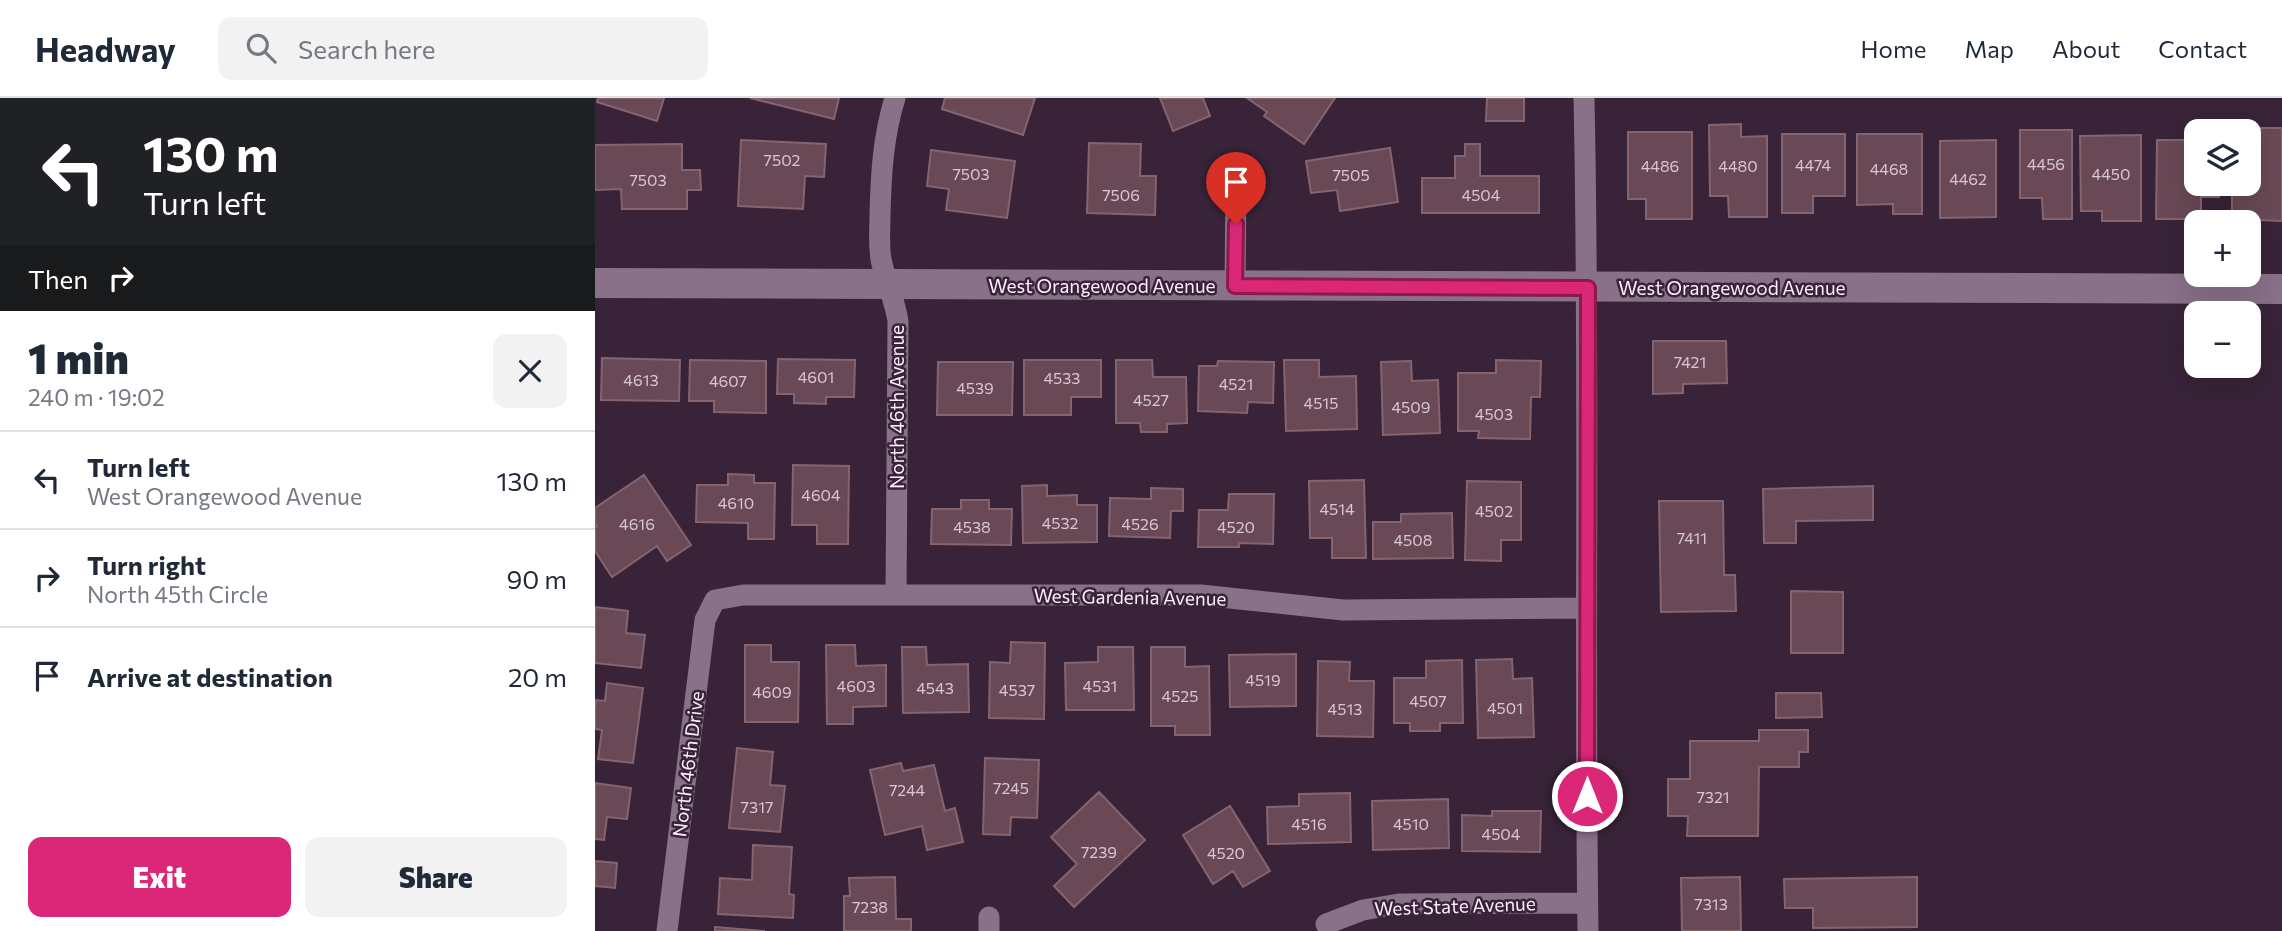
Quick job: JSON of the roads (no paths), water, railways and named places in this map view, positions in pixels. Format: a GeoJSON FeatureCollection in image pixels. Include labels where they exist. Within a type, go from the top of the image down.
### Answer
{"type":"FeatureCollection","features":[{"type":"Feature","properties":{"kind":"street","name":"North 46th Avenue"},"geometry":{"type":"LineString","coordinates":[[895,98],[881,159],[882,262],[898,321],[896,595]]}},
{"type":"Feature","properties":{"kind":"street"},"geometry":{"type":"LineString","coordinates":[[1584,98],[1588,288],[1588,931]]}},
{"type":"Feature","properties":{"kind":"street"},"geometry":{"type":"LineString","coordinates":[[1235,286],[1237,184]]}},
{"type":"Feature","properties":{"kind":"street","name":"West Orangewood Avenue"},"geometry":{"type":"LineString","coordinates":[[595,283],[2282,289]]}},
{"type":"Feature","properties":{"kind":"street","name":"West Gardenia Avenue"},"geometry":{"type":"LineString","coordinates":[[715,600],[743,595],[1201,595],[1343,610],[1586,608]]}},
{"type":"Feature","properties":{"kind":"street","name":"North 46th Drive"},"geometry":{"type":"LineString","coordinates":[[667,931],[705,620],[715,600]]}},
{"type":"Feature","properties":{"kind":"street","name":"West State Avenue"},"geometry":{"type":"LineString","coordinates":[[1326,924],[1363,910],[1399,904],[1587,903]]}}]}
